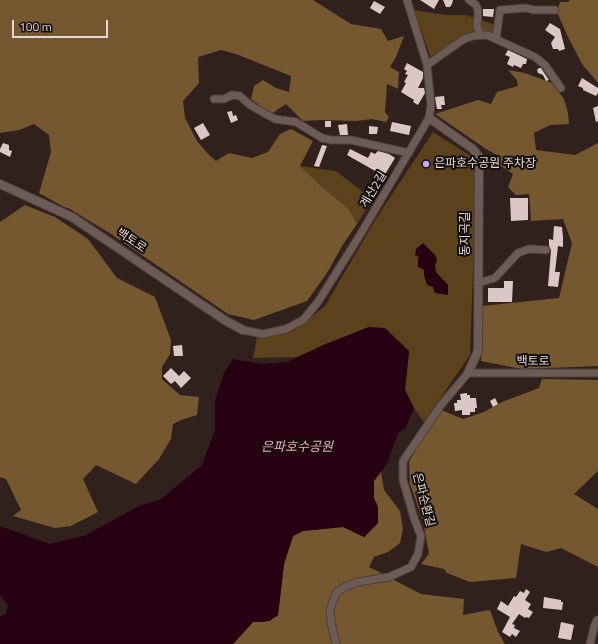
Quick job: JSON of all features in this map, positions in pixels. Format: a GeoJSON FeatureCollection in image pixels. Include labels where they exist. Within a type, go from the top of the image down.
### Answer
{"type":"FeatureCollection","features":[{"type":"Feature","properties":{"kind":"street","name":"계산2길"},"geometry":{"type":"LineString","coordinates":[[243,330],[263,334],[286,329],[303,320],[318,302],[429,118],[431,105],[427,65],[407,0]]}},
{"type":"Feature","properties":{"kind":"street"},"geometry":{"type":"LineString","coordinates":[[469,0],[476,5],[478,10],[477,26],[481,35]]}},
{"type":"Feature","properties":{"kind":"street"},"geometry":{"type":"LineString","coordinates":[[496,39],[500,10],[526,8],[534,10],[555,10]]}},
{"type":"Feature","properties":{"kind":"street"},"geometry":{"type":"LineString","coordinates":[[427,65],[464,39],[473,36],[487,35],[535,57],[545,65],[561,88]]}},
{"type":"Feature","properties":{"kind":"street"},"geometry":{"type":"LineString","coordinates":[[214,99],[224,99],[232,95],[240,96],[275,119],[296,122],[322,138],[331,140],[352,140],[409,152]]}},
{"type":"Feature","properties":{"kind":"street","name":"동지곡길"},"geometry":{"type":"LineString","coordinates":[[429,118],[473,149],[479,157],[478,351],[468,373]]}},
{"type":"Feature","properties":{"kind":"street","name":"백토로"},"geometry":{"type":"LineString","coordinates":[[0,184],[72,217],[226,321],[243,330]]}},
{"type":"Feature","properties":{"kind":"street"},"geometry":{"type":"LineString","coordinates":[[478,283],[495,278],[518,253],[529,249],[546,250]]}},
{"type":"Feature","properties":{"kind":"street","name":"백토로"},"geometry":{"type":"LineString","coordinates":[[468,373],[598,373]]}},
{"type":"Feature","properties":{"kind":"street","name":"은파순환길"},"geometry":{"type":"LineString","coordinates":[[336,644],[330,610],[337,592],[358,582],[388,577],[411,567],[418,554],[421,536],[403,480],[403,461],[441,405],[468,373]]}},
{"type":"Feature","properties":{"kind":"street"},"geometry":{"type":"LineString","coordinates":[[590,644],[596,620],[598,621]]}},
{"type":"Feature","properties":{"kind":"shaded area"},"geometry":{"type":"Polygon","coordinates":[[[0,0],[313,0],[351,24],[381,29],[388,41],[404,36],[396,57],[390,67],[399,72],[398,89],[387,84],[385,112],[389,117],[386,122],[372,119],[356,121],[303,121],[286,104],[271,114],[251,99],[254,86],[263,80],[276,88],[289,92],[291,76],[236,54],[221,50],[198,57],[199,83],[183,101],[185,118],[197,141],[209,155],[216,161],[229,153],[252,158],[268,152],[280,134],[291,129],[313,141],[300,166],[322,187],[349,209],[357,224],[342,246],[327,273],[307,301],[254,320],[228,314],[111,234],[70,209],[39,193],[51,152],[49,135],[34,124],[19,130],[0,133],[0,0]]]}},
{"type":"Feature","properties":{"kind":"shaded area"},"geometry":{"type":"Polygon","coordinates":[[[570,0],[598,0],[598,83],[582,64],[557,12],[560,2],[568,2],[570,0]]]}},
{"type":"Feature","properties":{"kind":"shaded area"},"geometry":{"type":"Polygon","coordinates":[[[414,10],[445,15],[466,15],[496,25],[495,35],[470,32],[431,58],[414,10]]]}},
{"type":"Feature","properties":{"kind":"shaded area"},"geometry":{"type":"Polygon","coordinates":[[[508,70],[525,73],[552,83],[564,99],[569,124],[550,125],[534,133],[536,150],[575,155],[598,143],[598,366],[522,369],[481,361],[482,306],[559,298],[572,243],[563,219],[531,221],[529,194],[516,195],[508,187],[513,174],[495,162],[497,155],[435,114],[478,100],[491,104],[497,92],[518,86],[517,80],[508,70]]]}},
{"type":"Feature","properties":{"kind":"shaded area"},"geometry":{"type":"Polygon","coordinates":[[[433,132],[477,160],[470,355],[424,422],[414,408],[405,390],[409,351],[369,327],[296,357],[253,358],[257,337],[293,331],[325,306],[377,217],[433,132]]]}},
{"type":"Feature","properties":{"kind":"shaded area"},"geometry":{"type":"Polygon","coordinates":[[[300,166],[336,171],[372,199],[357,224],[349,209],[322,187],[300,166]]]}},
{"type":"Feature","properties":{"kind":"shaded area"},"geometry":{"type":"Polygon","coordinates":[[[25,205],[55,217],[88,239],[117,278],[155,297],[171,340],[170,354],[162,367],[162,379],[180,395],[199,397],[197,415],[173,424],[171,439],[159,459],[136,484],[96,465],[83,479],[98,512],[71,526],[55,528],[13,516],[21,510],[6,479],[0,477],[0,222],[25,205]]]}},
{"type":"Feature","properties":{"kind":"shaded area"},"geometry":{"type":"Polygon","coordinates":[[[542,379],[598,380],[598,471],[574,494],[598,509],[598,567],[561,548],[546,552],[521,544],[516,578],[470,582],[447,573],[444,569],[421,564],[429,554],[423,521],[410,484],[409,462],[418,445],[441,410],[463,419],[484,412],[502,402],[539,388],[542,379]]]}},
{"type":"Feature","properties":{"kind":"shaded area"},"geometry":{"type":"Polygon","coordinates":[[[381,472],[384,490],[400,511],[403,529],[400,543],[388,552],[374,557],[369,567],[421,594],[464,599],[463,615],[490,610],[498,632],[505,644],[233,644],[253,622],[264,622],[278,616],[284,564],[293,536],[303,531],[343,527],[364,537],[378,523],[378,507],[374,498],[374,480],[381,472]]]}},
{"type":"Feature","properties":{"kind":"water"},"geometry":{"type":"Polygon","coordinates":[[[423,243],[436,256],[436,272],[448,285],[448,295],[435,293],[433,287],[427,285],[424,270],[418,267],[419,257],[415,255],[416,249],[423,243]]]}},
{"type":"Feature","properties":{"kind":"water","name":"은파호수공원"},"geometry":{"type":"Polygon","coordinates":[[[369,327],[385,328],[409,351],[405,390],[414,408],[406,427],[398,433],[387,464],[374,481],[374,498],[378,507],[378,523],[364,537],[343,527],[303,531],[293,536],[284,564],[278,614],[270,621],[253,622],[233,644],[0,644],[0,617],[6,613],[8,605],[0,595],[0,526],[49,544],[84,536],[139,506],[161,499],[202,465],[215,430],[215,401],[224,373],[233,359],[261,364],[288,362],[323,345],[369,327]]]}},
{"type":"Feature","properties":{"kind":"building"},"geometry":{"type":"Polygon","coordinates":[[[420,0],[439,0],[434,9],[420,0]]]}},
{"type":"Feature","properties":{"kind":"building"},"geometry":{"type":"Polygon","coordinates":[[[443,0],[453,0],[450,7],[446,7],[443,0]]]}},
{"type":"Feature","properties":{"kind":"building"},"geometry":{"type":"Polygon","coordinates":[[[374,1],[385,7],[380,14],[370,8],[374,1]]]}},
{"type":"Feature","properties":{"kind":"building"},"geometry":{"type":"Polygon","coordinates":[[[483,9],[494,9],[493,17],[483,16],[483,9]]]}},
{"type":"Feature","properties":{"kind":"building"},"geometry":{"type":"Polygon","coordinates":[[[550,23],[560,29],[565,49],[559,51],[558,49],[553,49],[551,43],[555,37],[545,30],[550,23]]]}},
{"type":"Feature","properties":{"kind":"building"},"geometry":{"type":"Polygon","coordinates":[[[508,50],[527,59],[526,64],[523,64],[521,68],[514,65],[513,67],[507,64],[510,57],[505,55],[508,50]]]}},
{"type":"Feature","properties":{"kind":"building"},"geometry":{"type":"Polygon","coordinates":[[[407,63],[423,72],[423,78],[418,88],[424,88],[425,93],[418,105],[413,102],[414,100],[401,92],[408,75],[405,74],[407,71],[404,69],[407,63]]]}},
{"type":"Feature","properties":{"kind":"building"},"geometry":{"type":"Polygon","coordinates":[[[541,68],[549,80],[546,81],[543,75],[538,73],[537,70],[541,68]]]}},
{"type":"Feature","properties":{"kind":"building"},"geometry":{"type":"Polygon","coordinates":[[[582,78],[598,88],[598,93],[596,96],[578,86],[582,78]]]}},
{"type":"Feature","properties":{"kind":"building"},"geometry":{"type":"Polygon","coordinates":[[[444,96],[445,105],[441,105],[442,109],[437,109],[435,97],[444,96]]]}},
{"type":"Feature","properties":{"kind":"building"},"geometry":{"type":"Polygon","coordinates":[[[598,106],[598,121],[596,122],[593,108],[598,106]]]}},
{"type":"Feature","properties":{"kind":"building"},"geometry":{"type":"Polygon","coordinates":[[[232,111],[233,116],[236,115],[238,120],[231,123],[227,112],[232,111]]]}},
{"type":"Feature","properties":{"kind":"building"},"geometry":{"type":"Polygon","coordinates":[[[325,121],[331,121],[331,127],[325,127],[325,121]]]}},
{"type":"Feature","properties":{"kind":"building"},"geometry":{"type":"Polygon","coordinates":[[[392,122],[411,126],[409,135],[390,131],[392,122]]]}},
{"type":"Feature","properties":{"kind":"building"},"geometry":{"type":"Polygon","coordinates":[[[203,123],[210,135],[201,140],[194,128],[203,123]]]}},
{"type":"Feature","properties":{"kind":"building"},"geometry":{"type":"Polygon","coordinates":[[[347,124],[348,135],[340,135],[338,125],[347,124]]]}},
{"type":"Feature","properties":{"kind":"building"},"geometry":{"type":"Polygon","coordinates":[[[369,126],[378,127],[377,134],[369,134],[369,126]]]}},
{"type":"Feature","properties":{"kind":"building"},"geometry":{"type":"Polygon","coordinates":[[[3,143],[9,145],[9,150],[12,151],[10,157],[0,152],[3,143]]]}},
{"type":"Feature","properties":{"kind":"building"},"geometry":{"type":"Polygon","coordinates":[[[322,145],[327,146],[319,167],[314,166],[322,145]]]}},
{"type":"Feature","properties":{"kind":"building"},"geometry":{"type":"Polygon","coordinates":[[[350,149],[368,158],[371,152],[375,154],[378,151],[389,154],[395,158],[384,176],[347,155],[350,149]]]}},
{"type":"Feature","properties":{"kind":"building"},"geometry":{"type":"Polygon","coordinates":[[[510,198],[528,198],[528,220],[511,221],[510,198]]]}},
{"type":"Feature","properties":{"kind":"building"},"geometry":{"type":"Polygon","coordinates":[[[554,226],[562,227],[563,237],[563,247],[558,246],[555,272],[560,272],[558,287],[548,286],[551,250],[549,246],[549,239],[553,240],[554,226]]]}},
{"type":"Feature","properties":{"kind":"building"},"geometry":{"type":"Polygon","coordinates":[[[504,281],[513,281],[512,302],[488,302],[488,288],[504,288],[504,281]]]}},
{"type":"Feature","properties":{"kind":"building"},"geometry":{"type":"Polygon","coordinates":[[[182,345],[183,356],[174,356],[173,346],[182,345]]]}},
{"type":"Feature","properties":{"kind":"building"},"geometry":{"type":"Polygon","coordinates":[[[171,368],[179,376],[184,371],[191,378],[181,388],[175,381],[171,384],[163,376],[171,368]]]}},
{"type":"Feature","properties":{"kind":"building"},"geometry":{"type":"Polygon","coordinates":[[[467,393],[467,395],[470,395],[470,398],[476,398],[477,408],[475,408],[475,412],[470,412],[470,415],[462,415],[462,410],[455,411],[454,403],[457,403],[457,400],[461,400],[460,394],[467,393]]]}},
{"type":"Feature","properties":{"kind":"building"},"geometry":{"type":"Polygon","coordinates":[[[495,398],[498,404],[493,407],[490,401],[495,398]]]}},
{"type":"Feature","properties":{"kind":"building"},"geometry":{"type":"Polygon","coordinates":[[[526,589],[530,592],[525,600],[531,604],[528,609],[533,612],[529,618],[525,618],[519,614],[512,624],[515,625],[514,628],[520,631],[516,637],[512,634],[510,637],[502,632],[510,617],[497,609],[501,601],[508,606],[514,596],[516,597],[520,591],[524,593],[526,589]]]}},
{"type":"Feature","properties":{"kind":"building"},"geometry":{"type":"Polygon","coordinates":[[[544,597],[561,600],[561,602],[563,602],[562,610],[543,608],[544,597]]]}},
{"type":"Feature","properties":{"kind":"building"},"geometry":{"type":"Polygon","coordinates":[[[561,622],[574,625],[571,640],[558,638],[561,622]]]}},
{"type":"Feature","properties":{"kind":"place","name":"은파호수공원 주차장"},"geometry":{"type":"Point","coordinates":[426,164]}}]}
